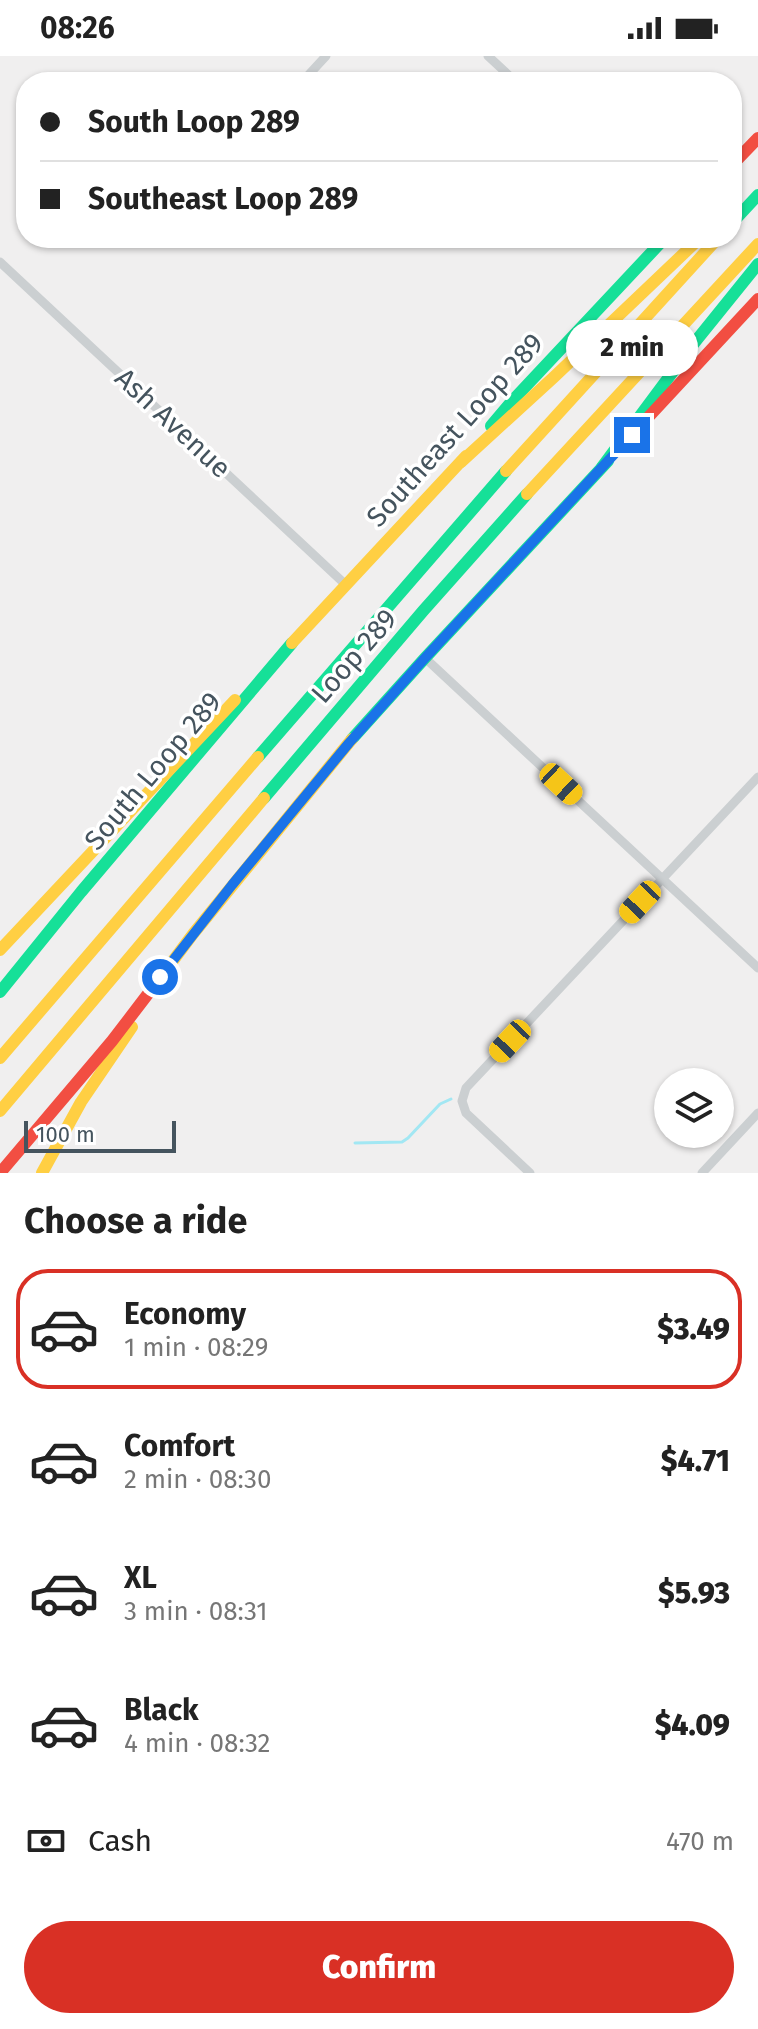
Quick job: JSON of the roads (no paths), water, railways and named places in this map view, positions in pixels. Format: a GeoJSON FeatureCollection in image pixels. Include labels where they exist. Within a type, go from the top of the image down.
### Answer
{"type":"FeatureCollection","features":[{"type":"Feature","properties":{"kind":"main road"},"geometry":{"type":"LineString","coordinates":[[742,155],[758,138]]}},
{"type":"Feature","properties":{"kind":"main road"},"geometry":{"type":"LineString","coordinates":[[742,198],[758,183]]}},
{"type":"Feature","properties":{"kind":"main road"},"geometry":{"type":"LineString","coordinates":[[742,212],[758,195]]}},
{"type":"Feature","properties":{"kind":"main road","name":"Loop 289"},"geometry":{"type":"LineString","coordinates":[[0,1111],[433,600],[758,244]]}},
{"type":"Feature","properties":{"kind":"main road","name":"Southeast Loop 289"},"geometry":{"type":"LineString","coordinates":[[346,585],[656,248]]}},
{"type":"Feature","properties":{"kind":"main road"},"geometry":{"type":"LineString","coordinates":[[461,462],[689,248]]}},
{"type":"Feature","properties":{"kind":"main road","name":"Loop 289"},"geometry":{"type":"LineString","coordinates":[[0,1058],[391,601],[709,248]]}},
{"type":"Feature","properties":{"kind":"main road"},"geometry":{"type":"LineString","coordinates":[[602,467],[702,332],[758,264]]}},
{"type":"Feature","properties":{"kind":"main road"},"geometry":{"type":"LineString","coordinates":[[0,1173],[112,1041],[193,934],[349,743],[758,299]]}},
{"type":"Feature","properties":{"kind":"main road","name":"South Loop 289"},"geometry":{"type":"LineString","coordinates":[[0,992],[294,641],[346,585]]}},
{"type":"Feature","properties":{"kind":"main road"},"geometry":{"type":"LineString","coordinates":[[0,950],[223,712],[294,641]]}},
{"type":"Feature","properties":{"kind":"main road"},"geometry":{"type":"LineString","coordinates":[[42,1173],[81,1102],[193,934]]}},
{"type":"Feature","properties":{"kind":"street"},"geometry":{"type":"LineString","coordinates":[[311,72],[326,56]]}},
{"type":"Feature","properties":{"kind":"street"},"geometry":{"type":"LineString","coordinates":[[488,56],[505,72]]}},
{"type":"Feature","properties":{"kind":"street","name":"Ash Avenue"},"geometry":{"type":"LineString","coordinates":[[0,262],[346,585]]}},
{"type":"Feature","properties":{"kind":"street"},"geometry":{"type":"LineString","coordinates":[[425,658],[758,968]]}},
{"type":"Feature","properties":{"kind":"street"},"geometry":{"type":"LineString","coordinates":[[530,1173],[464,1110],[462,1101],[466,1088],[758,777]]}},
{"type":"Feature","properties":{"kind":"street"},"geometry":{"type":"LineString","coordinates":[[702,1173],[758,1113]]}},
{"type":"Feature","properties":{"kind":"waterway"},"geometry":{"type":"LineString","coordinates":[[355,1143],[402,1142],[440,1104],[451,1099]]}}]}
